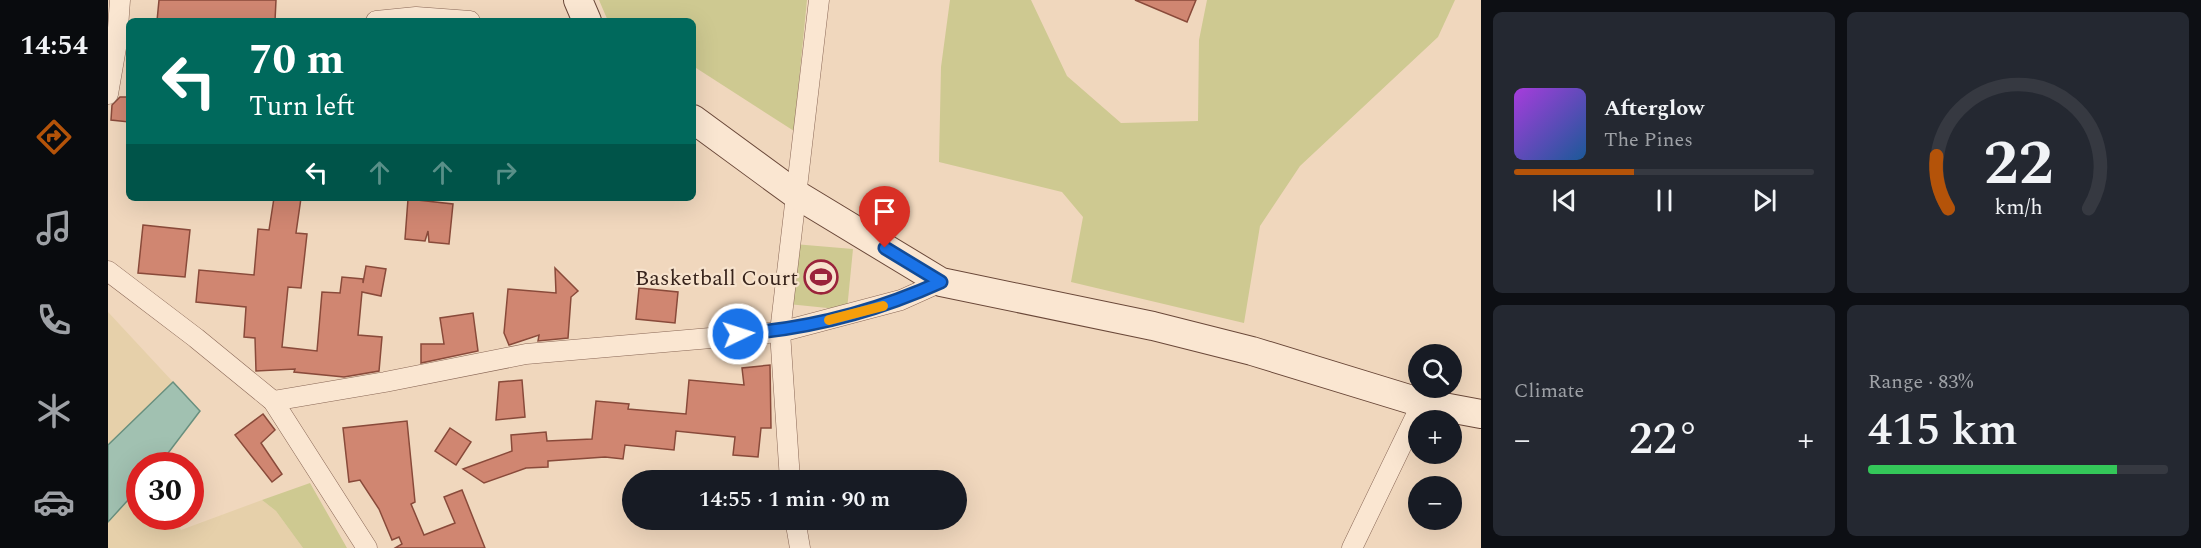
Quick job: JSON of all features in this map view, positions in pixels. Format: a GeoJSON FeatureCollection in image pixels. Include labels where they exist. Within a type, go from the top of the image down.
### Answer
{"type":"FeatureCollection","features":[{"type":"Feature","properties":{"kind":"street"},"geometry":{"type":"LineString","coordinates":[[108,94],[118,42],[120,0]]}},
{"type":"Feature","properties":{"kind":"street"},"geometry":{"type":"LineString","coordinates":[[578,0],[586,18]]}},
{"type":"Feature","properties":{"kind":"street"},"geometry":{"type":"LineString","coordinates":[[789,470],[780,332],[794,193],[819,0]]}},
{"type":"Feature","properties":{"kind":"street"},"geometry":{"type":"LineString","coordinates":[[406,18],[430,18]]}},
{"type":"Feature","properties":{"kind":"street"},"geometry":{"type":"LineString","coordinates":[[696,121],[794,193],[941,282],[1164,328],[1252,351],[1422,403],[1481,414]]}},
{"type":"Feature","properties":{"kind":"street"},"geometry":{"type":"LineString","coordinates":[[108,271],[196,338],[273,401],[367,548]]}},
{"type":"Feature","properties":{"kind":"street"},"geometry":{"type":"LineString","coordinates":[[273,401],[526,354],[780,332],[901,300],[941,282]]}},
{"type":"Feature","properties":{"kind":"street"},"geometry":{"type":"LineString","coordinates":[[1352,548],[1422,403]]}},
{"type":"Feature","properties":{"kind":"street"},"geometry":{"type":"LineString","coordinates":[[797,530],[800,548]]}},
{"type":"Feature","properties":{"kind":"shaded area"},"geometry":{"type":"Polygon","coordinates":[[[599,0],[807,0],[794,131],[696,68],[696,18],[607,18],[599,0]]]}},
{"type":"Feature","properties":{"kind":"shaded area"},"geometry":{"type":"Polygon","coordinates":[[[950,0],[1031,0],[1067,76],[1121,123],[1198,121],[1199,40],[1207,0],[1455,0],[1438,37],[1300,166],[1260,226],[1244,323],[1071,282],[1083,217],[1062,192],[939,162],[941,67],[950,0]]]}},
{"type":"Feature","properties":{"kind":"shaded area","name":"Basketball Court"},"geometry":{"type":"Polygon","coordinates":[[[794,244],[853,249],[847,310],[788,304],[794,244]]]}},
{"type":"Feature","properties":{"kind":"shaded area"},"geometry":{"type":"Polygon","coordinates":[[[108,312],[173,382],[108,445],[108,312]]]}},
{"type":"Feature","properties":{"kind":"shaded area"},"geometry":{"type":"Polygon","coordinates":[[[173,382],[200,411],[169,452],[126,452],[126,502],[108,522],[108,445],[173,382]]]}},
{"type":"Feature","properties":{"kind":"shaded area"},"geometry":{"type":"Polygon","coordinates":[[[310,483],[347,548],[303,548],[276,511],[262,500],[310,483]]]}},
{"type":"Feature","properties":{"kind":"shaded area"},"geometry":{"type":"Polygon","coordinates":[[[262,500],[276,511],[303,548],[108,548],[108,522],[126,502],[126,530],[204,530],[204,521],[262,500]]]}},
{"type":"Feature","properties":{"kind":"building"},"geometry":{"type":"Polygon","coordinates":[[[159,0],[276,0],[275,18],[157,18],[159,0]]]}},
{"type":"Feature","properties":{"kind":"building"},"geometry":{"type":"Polygon","coordinates":[[[1135,0],[1196,0],[1187,22],[1135,0]]]}},
{"type":"Feature","properties":{"kind":"building"},"geometry":{"type":"Polygon","coordinates":[[[120,97],[126,97],[126,122],[111,120],[112,105],[120,97]]]}},
{"type":"Feature","properties":{"kind":"building"},"geometry":{"type":"Polygon","coordinates":[[[274,201],[301,201],[296,233],[307,234],[301,288],[288,287],[282,347],[317,351],[322,292],[340,293],[342,277],[363,279],[363,283],[366,266],[386,269],[381,296],[362,292],[358,335],[382,337],[379,371],[344,377],[294,372],[295,369],[256,371],[255,338],[244,337],[246,307],[196,302],[199,270],[254,275],[258,229],[269,230],[274,201]]]}},
{"type":"Feature","properties":{"kind":"building"},"geometry":{"type":"Polygon","coordinates":[[[408,201],[453,204],[449,244],[429,242],[428,231],[425,241],[405,239],[408,201]]]}},
{"type":"Feature","properties":{"kind":"building"},"geometry":{"type":"Polygon","coordinates":[[[143,225],[190,230],[185,277],[138,273],[143,225]]]}},
{"type":"Feature","properties":{"kind":"building"},"geometry":{"type":"Polygon","coordinates":[[[555,268],[578,291],[571,297],[568,338],[538,341],[539,335],[509,345],[504,333],[508,289],[556,293],[555,268]]]}},
{"type":"Feature","properties":{"kind":"building"},"geometry":{"type":"Polygon","coordinates":[[[639,288],[678,292],[675,323],[636,319],[639,288]]]}},
{"type":"Feature","properties":{"kind":"building"},"geometry":{"type":"Polygon","coordinates":[[[473,313],[478,351],[421,363],[421,344],[444,344],[440,318],[473,313]]]}},
{"type":"Feature","properties":{"kind":"building"},"geometry":{"type":"Polygon","coordinates":[[[770,365],[771,428],[761,428],[758,457],[733,455],[735,437],[676,431],[674,450],[625,445],[623,459],[605,457],[548,461],[548,467],[526,468],[484,483],[463,469],[512,451],[511,435],[546,432],[547,441],[592,439],[596,401],[629,404],[628,409],[686,414],[689,380],[744,385],[742,368],[770,365]]]}},
{"type":"Feature","properties":{"kind":"building"},"geometry":{"type":"Polygon","coordinates":[[[522,380],[525,417],[496,420],[499,382],[522,380]]]}},
{"type":"Feature","properties":{"kind":"building"},"geometry":{"type":"Polygon","coordinates":[[[263,414],[275,430],[261,443],[282,474],[272,482],[235,435],[263,414]]]}},
{"type":"Feature","properties":{"kind":"building"},"geometry":{"type":"Polygon","coordinates":[[[407,421],[415,502],[411,504],[424,535],[455,523],[444,497],[462,490],[485,548],[395,548],[402,544],[399,537],[392,540],[379,509],[360,480],[349,482],[343,428],[407,421]]]}},
{"type":"Feature","properties":{"kind":"building"},"geometry":{"type":"Polygon","coordinates":[[[450,428],[471,442],[456,465],[435,451],[450,428]]]}},
{"type":"Feature","properties":{"kind":"slow traffic"},"geometry":{"type":"LineString","coordinates":[[829,320],[883,306]]}},
{"type":"Feature","properties":{"kind":"place","name":"Basketball Court"},"geometry":{"type":"Point","coordinates":[821,277]}},
{"type":"Feature","properties":{"kind":"route"},"geometry":{"type":"LineString","coordinates":[[738,334],[780,332],[864,311],[901,300],[941,282],[885,248]]}}]}
